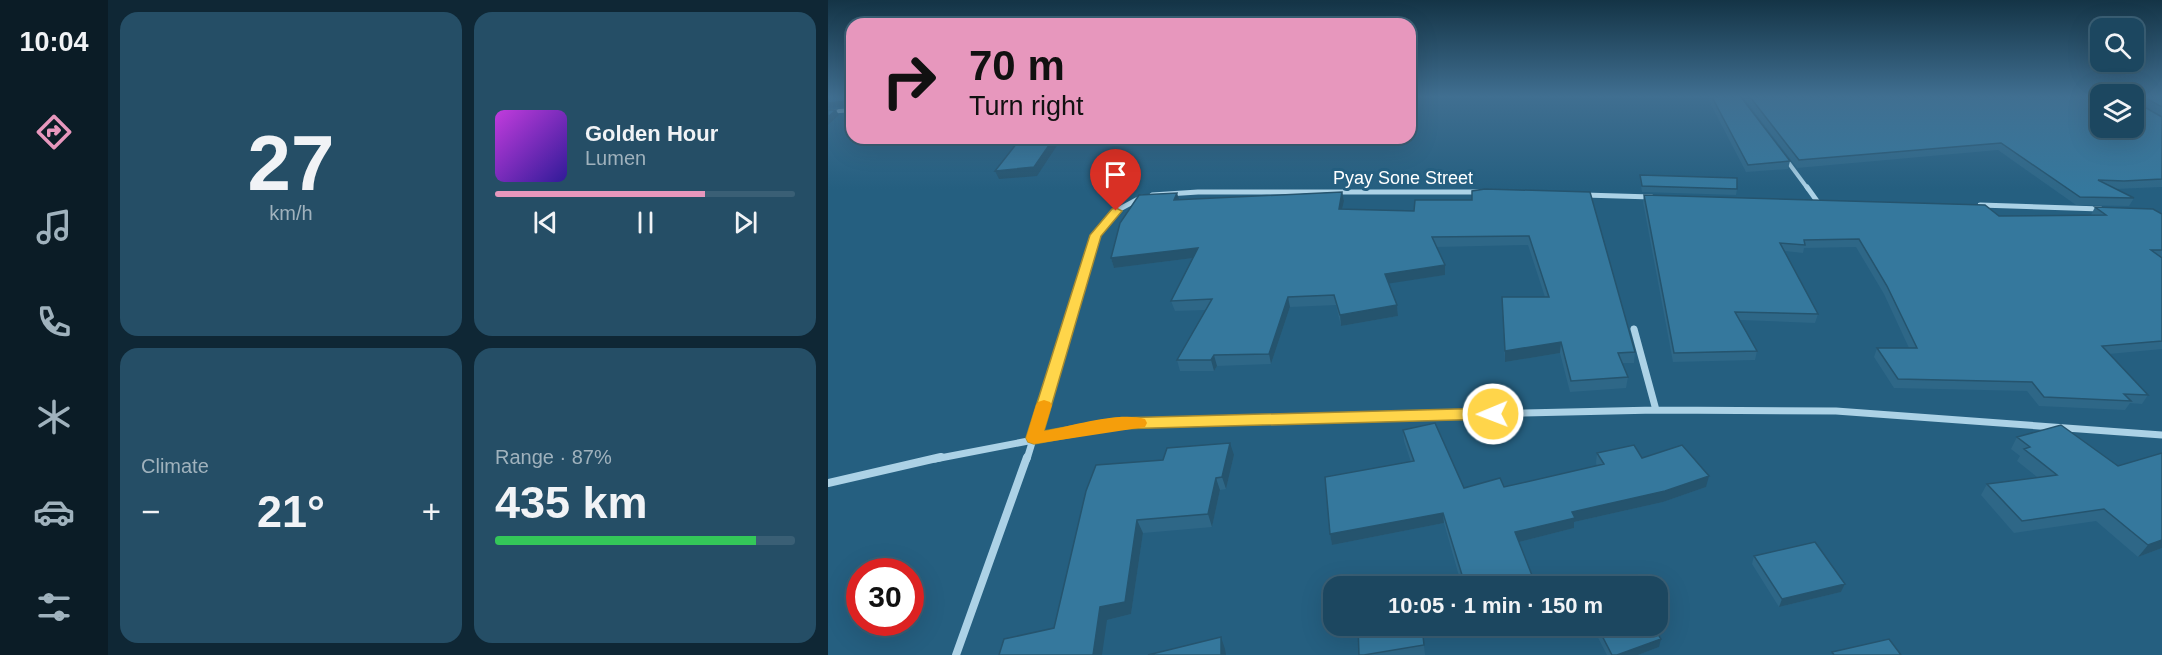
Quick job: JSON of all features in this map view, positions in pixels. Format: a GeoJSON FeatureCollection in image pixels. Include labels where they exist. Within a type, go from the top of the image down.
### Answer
{"type":"FeatureCollection","features":[{"type":"Feature","properties":{"kind":"street"},"geometry":{"type":"LineString","coordinates":[[1782,154],[1817,201]]}},
{"type":"Feature","properties":{"kind":"street","name":"Pyay Sone Street"},"geometry":{"type":"LineString","coordinates":[[1034,438],[1095,235],[1116,211],[1140,197],[1198,192],[1484,193]]}},
{"type":"Feature","properties":{"kind":"street"},"geometry":{"type":"LineString","coordinates":[[1579,195],[1662,197]]}},
{"type":"Feature","properties":{"kind":"street"},"geometry":{"type":"LineString","coordinates":[[1805,201],[1829,202]]}},
{"type":"Feature","properties":{"kind":"street"},"geometry":{"type":"LineString","coordinates":[[1971,205],[2113,209]]}},
{"type":"Feature","properties":{"kind":"street"},"geometry":{"type":"LineString","coordinates":[[1634,329],[1656,410]]}},
{"type":"Feature","properties":{"kind":"street"},"geometry":{"type":"LineString","coordinates":[[828,483],[1034,438],[1116,424],[1160,422],[1656,410],[1836,411],[2162,435]]}},
{"type":"Feature","properties":{"kind":"street"},"geometry":{"type":"LineString","coordinates":[[956,655],[1034,438]]}},
{"type":"Feature","properties":{"kind":"building"},"geometry":{"type":"Polygon","coordinates":[[[1728,128],[1764,128],[1790,161],[1748,165],[1728,128]]]}},
{"type":"Feature","properties":{"kind":"building"},"geometry":{"type":"Polygon","coordinates":[[[1774,128],[2090,128],[2090,138],[2144,138],[2144,128],[2162,128],[2162,179],[2098,180],[2134,198],[2080,197],[2001,143],[1799,160],[1774,128]]]}},
{"type":"Feature","properties":{"kind":"building"},"geometry":{"type":"Polygon","coordinates":[[[1016,144],[1050,144],[1034,167],[995,171],[1016,144]]]}},
{"type":"Feature","properties":{"kind":"building"},"geometry":{"type":"Polygon","coordinates":[[[1640,175],[1737,178],[1737,189],[1642,186],[1640,175]]]}},
{"type":"Feature","properties":{"kind":"building"},"geometry":{"type":"Polygon","coordinates":[[[1485,189],[1590,192],[1635,352],[1618,353],[1628,377],[1571,381],[1561,342],[1505,351],[1502,297],[1549,297],[1529,236],[1432,237],[1445,265],[1385,274],[1397,305],[1340,315],[1334,295],[1288,297],[1269,354],[1214,355],[1211,360],[1177,360],[1212,299],[1171,301],[1198,248],[1111,258],[1120,223],[1139,195],[1177,193],[1174,200],[1342,192],[1339,209],[1414,211],[1415,200],[1472,200],[1472,191],[1485,189]]]}},
{"type":"Feature","properties":{"kind":"building"},"geometry":{"type":"Polygon","coordinates":[[[1644,195],[1985,205],[1999,216],[2106,215],[2095,207],[2153,209],[2162,214],[2162,250],[2151,250],[2162,258],[2162,341],[2102,346],[2148,395],[2124,394],[2131,401],[2044,397],[2032,382],[1898,379],[1877,348],[1917,348],[1887,286],[1859,239],[1804,240],[1805,245],[1780,243],[1818,314],[1735,312],[1757,351],[1674,353],[1644,195]]]}},
{"type":"Feature","properties":{"kind":"building"},"geometry":{"type":"Polygon","coordinates":[[[1435,423],[1464,488],[1500,478],[1504,487],[1604,464],[1597,453],[1634,445],[1642,458],[1682,445],[1709,476],[1665,491],[1572,512],[1575,518],[1515,532],[1532,576],[1456,576],[1462,575],[1443,513],[1330,534],[1325,477],[1414,461],[1403,430],[1435,423]]]}},
{"type":"Feature","properties":{"kind":"building"},"geometry":{"type":"Polygon","coordinates":[[[2061,425],[2118,466],[2162,453],[2162,540],[2148,545],[2104,509],[2022,521],[1987,484],[2057,475],[2024,449],[2030,447],[2017,437],[2061,425]]]}},
{"type":"Feature","properties":{"kind":"building"},"geometry":{"type":"Polygon","coordinates":[[[1230,443],[1222,477],[1216,478],[1208,514],[1137,520],[1125,602],[1100,607],[1093,655],[999,655],[1004,639],[1054,628],[1086,491],[1096,465],[1163,460],[1167,448],[1230,443]]]}},
{"type":"Feature","properties":{"kind":"building"},"geometry":{"type":"Polygon","coordinates":[[[1815,542],[1845,584],[1782,599],[1754,556],[1815,542]]]}},
{"type":"Feature","properties":{"kind":"building"},"geometry":{"type":"Polygon","coordinates":[[[1358,636],[1423,636],[1424,645],[1359,655],[1358,636]]]}},
{"type":"Feature","properties":{"kind":"building"},"geometry":{"type":"Polygon","coordinates":[[[1602,636],[1659,636],[1661,639],[1617,655],[1612,655],[1602,636]]]}},
{"type":"Feature","properties":{"kind":"building"},"geometry":{"type":"Polygon","coordinates":[[[1221,637],[1221,655],[1148,655],[1221,637]]]}},
{"type":"Feature","properties":{"kind":"building"},"geometry":{"type":"Polygon","coordinates":[[[1889,639],[1901,655],[1834,655],[1832,652],[1889,639]]]}},
{"type":"Feature","properties":{"kind":"slow traffic"},"geometry":{"type":"LineString","coordinates":[[1044,405],[1034,438],[1116,424],[1139,423]]}},
{"type":"Feature","properties":{"kind":"route"},"geometry":{"type":"LineString","coordinates":[[1116,211],[1095,235],[1034,438],[1116,424],[1172,421],[1493,414]]}}]}
